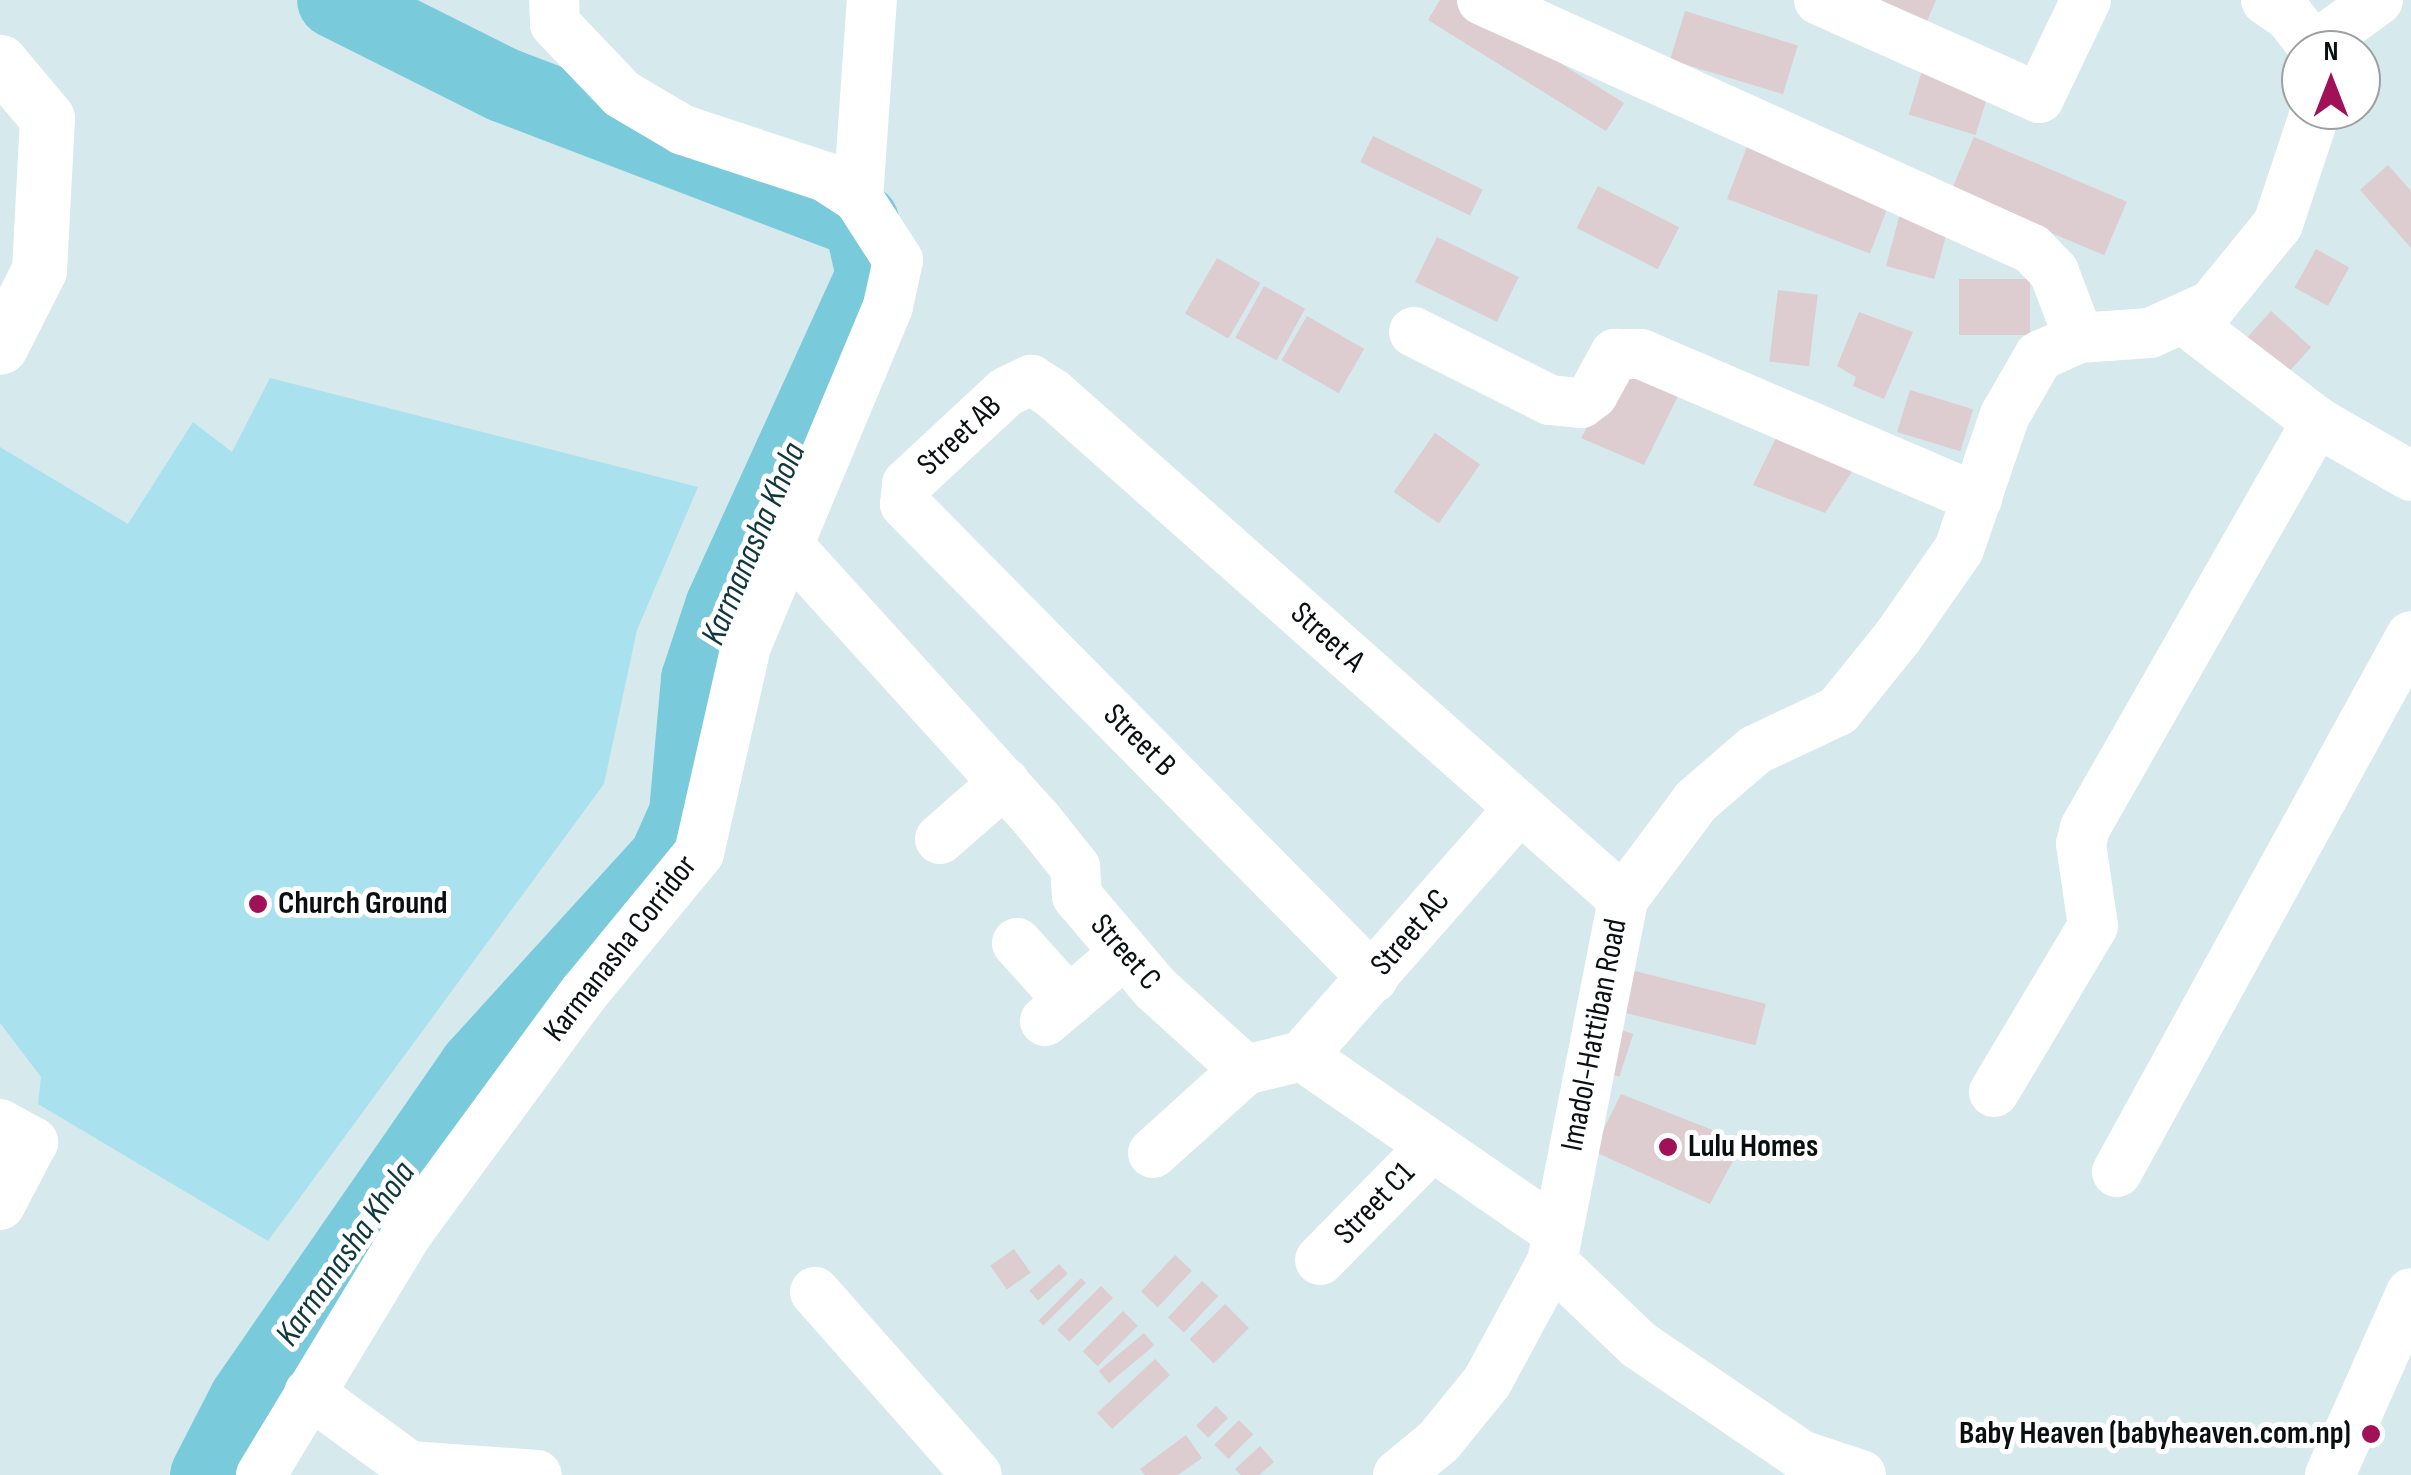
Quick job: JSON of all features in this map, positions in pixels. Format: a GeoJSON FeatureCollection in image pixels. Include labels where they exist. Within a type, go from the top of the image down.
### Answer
{"type":"FeatureCollection","features":[{"type":"Feature","properties":{"kind":"street","name":"Karmanasha Corridor"},"geometry":{"type":"LineString","coordinates":[[261,1475],[409,1232],[584,993],[699,853],[746,646],[888,306],[898,260],[858,198],[826,177],[683,130],[622,94],[555,24],[554,0]]}},
{"type":"Feature","properties":{"kind":"street"},"geometry":{"type":"LineString","coordinates":[[858,198],[872,0]]}},
{"type":"Feature","properties":{"kind":"street"},"geometry":{"type":"LineString","coordinates":[[1482,0],[2032,249],[2054,272],[2079,338]]}},
{"type":"Feature","properties":{"kind":"street"},"geometry":{"type":"LineString","coordinates":[[1820,0],[2038,98],[2086,0]]}},
{"type":"Feature","properties":{"kind":"street"},"geometry":{"type":"LineString","coordinates":[[2266,0],[2297,30]]}},
{"type":"Feature","properties":{"kind":"street"},"geometry":{"type":"LineString","coordinates":[[2339,30],[2378,0]]}},
{"type":"Feature","properties":{"kind":"street"},"geometry":{"type":"LineString","coordinates":[[0,62],[47,118],[40,270],[0,347]]}},
{"type":"Feature","properties":{"kind":"street","name":"Imadol-Hattiban Road"},"geometry":{"type":"LineString","coordinates":[[1398,1475],[1439,1442],[1487,1382],[1554,1247],[1622,899],[1696,801],[1740,763],[1838,712],[1959,549],[2005,415],[2039,356],[2079,338],[2150,333],[2212,305],[2278,224],[2309,130]]}},
{"type":"Feature","properties":{"kind":"street"},"geometry":{"type":"LineString","coordinates":[[2183,318],[2317,422],[2411,476]]}},
{"type":"Feature","properties":{"kind":"street"},"geometry":{"type":"LineString","coordinates":[[1414,332],[1550,400],[1580,403],[1615,354],[1641,354],[1977,498]]}},
{"type":"Feature","properties":{"kind":"street","name":"Street AB"},"geometry":{"type":"LineString","coordinates":[[906,504],[907,484],[1006,392],[1031,380]]}},
{"type":"Feature","properties":{"kind":"street","name":"Street A"},"geometry":{"type":"LineString","coordinates":[[1031,380],[1622,899]]}},
{"type":"Feature","properties":{"kind":"street"},"geometry":{"type":"LineString","coordinates":[[1994,1092],[2093,926],[2080,844],[2085,828],[2317,422]]}},
{"type":"Feature","properties":{"kind":"street","name":"Street B"},"geometry":{"type":"LineString","coordinates":[[906,504],[1373,978]]}},
{"type":"Feature","properties":{"kind":"street","name":"Street C"},"geometry":{"type":"LineString","coordinates":[[788,545],[1005,782],[1075,868],[1077,896],[1125,953],[1244,1070]]}},
{"type":"Feature","properties":{"kind":"street"},"geometry":{"type":"LineString","coordinates":[[2118,1172],[2411,636]]}},
{"type":"Feature","properties":{"kind":"street"},"geometry":{"type":"LineString","coordinates":[[940,839],[1005,782]]}},
{"type":"Feature","properties":{"kind":"street","name":"Street AC"},"geometry":{"type":"LineString","coordinates":[[1302,1056],[1519,809]]}},
{"type":"Feature","properties":{"kind":"street"},"geometry":{"type":"LineString","coordinates":[[1017,943],[1057,1011],[1125,953]]}},
{"type":"Feature","properties":{"kind":"street"},"geometry":{"type":"LineString","coordinates":[[1152,1153],[1244,1070],[1302,1056],[1430,1148],[1554,1247],[1640,1344],[1801,1455],[1862,1475]]}},
{"type":"Feature","properties":{"kind":"street"},"geometry":{"type":"LineString","coordinates":[[0,1124],[33,1142],[0,1204]]}},
{"type":"Feature","properties":{"kind":"street","name":"Street C1"},"geometry":{"type":"LineString","coordinates":[[1320,1260],[1430,1148]]}},
{"type":"Feature","properties":{"kind":"street"},"geometry":{"type":"LineString","coordinates":[[815,1292],[977,1475]]}},
{"type":"Feature","properties":{"kind":"street"},"geometry":{"type":"LineString","coordinates":[[2330,1475],[2411,1292]]}},
{"type":"Feature","properties":{"kind":"street"},"geometry":{"type":"LineString","coordinates":[[309,1393],[409,1466],[536,1475]]}},
{"type":"Feature","properties":{"kind":"shaded area","name":"Church Ground"},"geometry":{"type":"Polygon","coordinates":[[[270,378],[698,487],[637,630],[604,784],[268,1241],[38,1104],[41,1077],[0,1023],[0,447],[128,524],[193,422],[232,452],[270,378]]]}},
{"type":"Feature","properties":{"kind":"building"},"geometry":{"type":"Polygon","coordinates":[[[1440,0],[1459,0],[1624,103],[1606,131],[1428,20],[1440,0]]]}},
{"type":"Feature","properties":{"kind":"building"},"geometry":{"type":"Polygon","coordinates":[[[1880,0],[1936,0],[1927,21],[1880,0]]]}},
{"type":"Feature","properties":{"kind":"building"},"geometry":{"type":"Polygon","coordinates":[[[1685,11],[1798,45],[1783,94],[1670,60],[1685,11]]]}},
{"type":"Feature","properties":{"kind":"building"},"geometry":{"type":"Polygon","coordinates":[[[1925,61],[1992,81],[1976,135],[1909,115],[1925,61]]]}},
{"type":"Feature","properties":{"kind":"building"},"geometry":{"type":"Polygon","coordinates":[[[1373,136],[1483,189],[1470,216],[1360,162],[1373,136]]]}},
{"type":"Feature","properties":{"kind":"building"},"geometry":{"type":"Polygon","coordinates":[[[1974,137],[2127,202],[2104,255],[1951,190],[1974,137]]]}},
{"type":"Feature","properties":{"kind":"building"},"geometry":{"type":"Polygon","coordinates":[[[1750,139],[1893,194],[1870,254],[1727,199],[1750,139]]]}},
{"type":"Feature","properties":{"kind":"building"},"geometry":{"type":"Polygon","coordinates":[[[2388,165],[2411,191],[2411,248],[2360,190],[2388,165]]]}},
{"type":"Feature","properties":{"kind":"building"},"geometry":{"type":"Polygon","coordinates":[[[1598,186],[1679,227],[1658,269],[1577,228],[1598,186]]]}},
{"type":"Feature","properties":{"kind":"building"},"geometry":{"type":"Polygon","coordinates":[[[1901,210],[1949,223],[1934,279],[1886,266],[1901,210]]]}},
{"type":"Feature","properties":{"kind":"building"},"geometry":{"type":"Polygon","coordinates":[[[1437,237],[1519,277],[1497,322],[1415,282],[1437,237]]]}},
{"type":"Feature","properties":{"kind":"building"},"geometry":{"type":"Polygon","coordinates":[[[2316,249],[2349,267],[2328,306],[2295,287],[2316,249]]]}},
{"type":"Feature","properties":{"kind":"building"},"geometry":{"type":"Polygon","coordinates":[[[1217,258],[1260,283],[1228,338],[1185,313],[1217,258]]]}},
{"type":"Feature","properties":{"kind":"building"},"geometry":{"type":"Polygon","coordinates":[[[1959,279],[2030,279],[2030,335],[1959,335],[1959,279]]]}},
{"type":"Feature","properties":{"kind":"building"},"geometry":{"type":"Polygon","coordinates":[[[1264,286],[1305,309],[1277,360],[1235,338],[1264,286]]]}},
{"type":"Feature","properties":{"kind":"building"},"geometry":{"type":"Polygon","coordinates":[[[1778,290],[1818,295],[1809,366],[1769,361],[1778,290]]]}},
{"type":"Feature","properties":{"kind":"building"},"geometry":{"type":"Polygon","coordinates":[[[2271,311],[2311,347],[2280,382],[2240,346],[2271,311]]]}},
{"type":"Feature","properties":{"kind":"building"},"geometry":{"type":"Polygon","coordinates":[[[1859,312],[1913,332],[1884,399],[1853,386],[1856,377],[1837,366],[1859,312]]]}},
{"type":"Feature","properties":{"kind":"building"},"geometry":{"type":"Polygon","coordinates":[[[1307,316],[1364,349],[1339,393],[1282,360],[1307,316]]]}},
{"type":"Feature","properties":{"kind":"building"},"geometry":{"type":"Polygon","coordinates":[[[1619,371],[1679,394],[1644,465],[1581,438],[1619,371]]]}},
{"type":"Feature","properties":{"kind":"building"},"geometry":{"type":"Polygon","coordinates":[[[1910,390],[1973,409],[1960,451],[1897,432],[1910,390]]]}},
{"type":"Feature","properties":{"kind":"building"},"geometry":{"type":"Polygon","coordinates":[[[1781,428],[1857,464],[1825,513],[1753,485],[1781,428]]]}},
{"type":"Feature","properties":{"kind":"building"},"geometry":{"type":"Polygon","coordinates":[[[1435,433],[1480,465],[1439,524],[1394,492],[1435,433]]]}},
{"type":"Feature","properties":{"kind":"building"},"geometry":{"type":"Polygon","coordinates":[[[1631,970],[1766,1004],[1755,1045],[1621,1012],[1631,970]]]}},
{"type":"Feature","properties":{"kind":"building"},"geometry":{"type":"Polygon","coordinates":[[[1618,1029],[1633,1034],[1619,1077],[1604,1072],[1618,1029]]]}},
{"type":"Feature","properties":{"kind":"building","name":"Lulu Homes"},"geometry":{"type":"Polygon","coordinates":[[[1621,1094],[1743,1142],[1710,1204],[1593,1151],[1621,1094]]]}},
{"type":"Feature","properties":{"kind":"building"},"geometry":{"type":"Polygon","coordinates":[[[1014,1249],[1031,1273],[1007,1289],[990,1266],[1014,1249]]]}},
{"type":"Feature","properties":{"kind":"building"},"geometry":{"type":"Polygon","coordinates":[[[1175,1255],[1192,1271],[1158,1307],[1141,1292],[1175,1255]]]}},
{"type":"Feature","properties":{"kind":"building"},"geometry":{"type":"Polygon","coordinates":[[[1059,1264],[1068,1274],[1038,1300],[1029,1291],[1059,1264]]]}},
{"type":"Feature","properties":{"kind":"building"},"geometry":{"type":"Polygon","coordinates":[[[1081,1278],[1086,1283],[1044,1325],[1039,1320],[1081,1278]]]}},
{"type":"Feature","properties":{"kind":"building"},"geometry":{"type":"Polygon","coordinates":[[[1202,1281],[1218,1296],[1184,1333],[1168,1318],[1202,1281]]]}},
{"type":"Feature","properties":{"kind":"building"},"geometry":{"type":"Polygon","coordinates":[[[1101,1286],[1113,1298],[1069,1342],[1057,1330],[1101,1286]]]}},
{"type":"Feature","properties":{"kind":"building"},"geometry":{"type":"Polygon","coordinates":[[[1225,1304],[1249,1328],[1214,1363],[1190,1339],[1225,1304]]]}},
{"type":"Feature","properties":{"kind":"building"},"geometry":{"type":"Polygon","coordinates":[[[1123,1311],[1138,1326],[1098,1366],[1083,1351],[1123,1311]]]}},
{"type":"Feature","properties":{"kind":"building"},"geometry":{"type":"Polygon","coordinates":[[[1144,1333],[1154,1345],[1109,1383],[1099,1371],[1144,1333]]]}},
{"type":"Feature","properties":{"kind":"building"},"geometry":{"type":"Polygon","coordinates":[[[1155,1359],[1170,1375],[1112,1429],[1097,1413],[1155,1359]]]}},
{"type":"Feature","properties":{"kind":"building"},"geometry":{"type":"Polygon","coordinates":[[[1216,1406],[1228,1418],[1208,1438],[1196,1426],[1216,1406]]]}},
{"type":"Feature","properties":{"kind":"building"},"geometry":{"type":"Polygon","coordinates":[[[1239,1420],[1253,1434],[1228,1459],[1214,1445],[1239,1420]]]}},
{"type":"Feature","properties":{"kind":"building"},"geometry":{"type":"Polygon","coordinates":[[[1186,1435],[1202,1458],[1178,1475],[1145,1475],[1140,1469],[1186,1435]]]}},
{"type":"Feature","properties":{"kind":"building"},"geometry":{"type":"Polygon","coordinates":[[[1260,1446],[1274,1462],[1259,1475],[1241,1475],[1235,1469],[1260,1446]]]}},
{"type":"Feature","properties":{"kind":"waterway","name":"Karmanasha Khola"},"geometry":{"type":"LineString","coordinates":[[207,1475],[246,1399],[475,1068],[666,858],[686,813],[698,679],[722,606],[873,275],[861,221],[504,85],[334,0]]}},
{"type":"Feature","properties":{"kind":"place","name":"Church Ground"},"geometry":{"type":"Point","coordinates":[258,904]}},
{"type":"Feature","properties":{"kind":"place","name":"Lulu Homes"},"geometry":{"type":"Point","coordinates":[1668,1147]}},
{"type":"Feature","properties":{"kind":"place","name":"Baby Heaven (babyheaven.com.np)"},"geometry":{"type":"Point","coordinates":[2371,1434]}}]}
